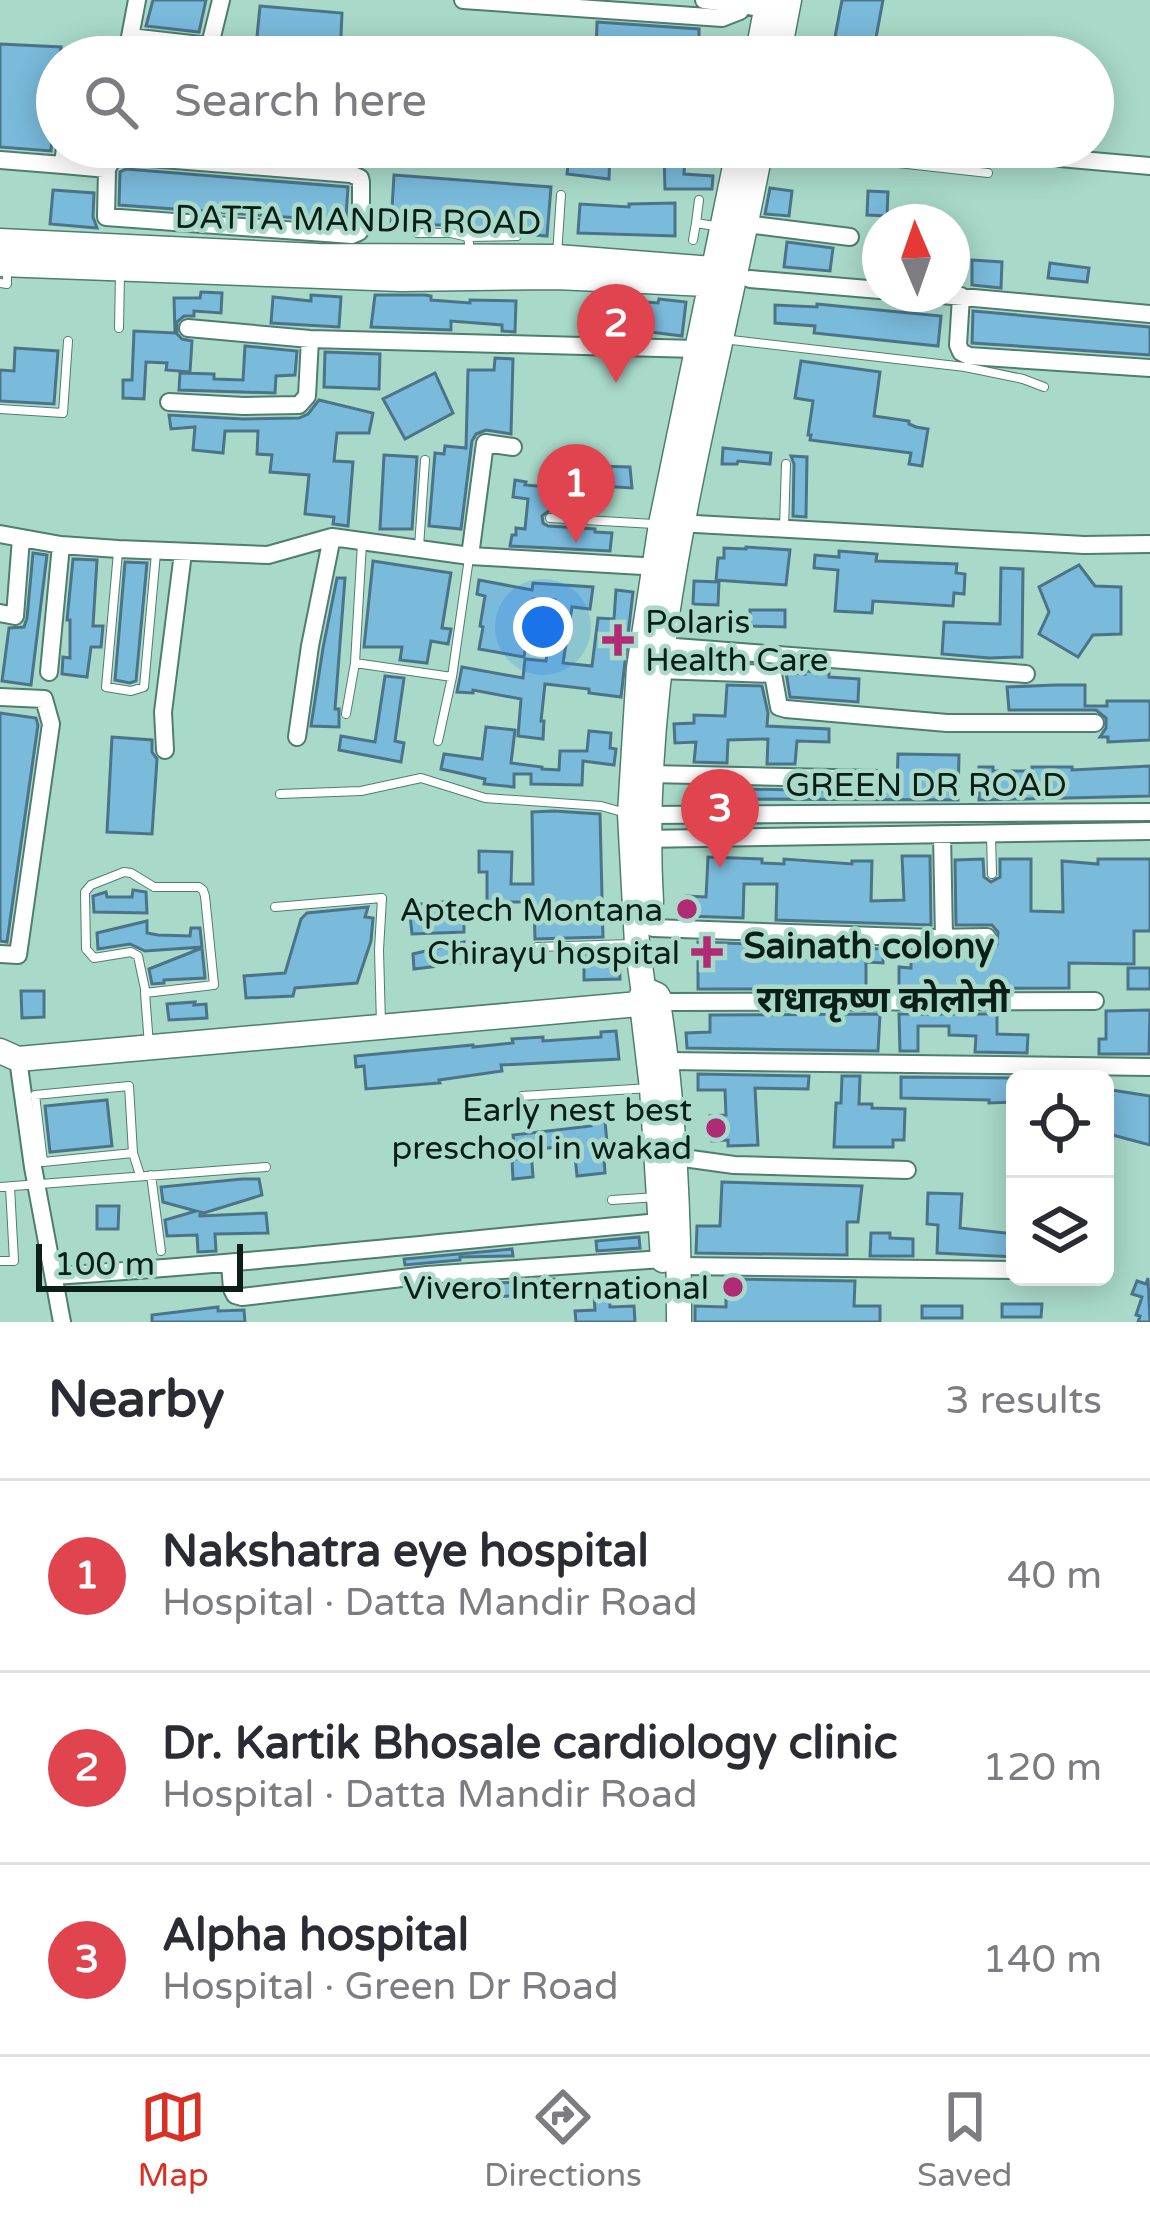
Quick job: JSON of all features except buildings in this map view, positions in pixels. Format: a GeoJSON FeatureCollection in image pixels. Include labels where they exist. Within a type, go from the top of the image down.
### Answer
{"type":"FeatureCollection","features":[{"type":"Feature","properties":{"kind":"main road"},"geometry":{"type":"LineString","coordinates":[[761,36],[766,4]]}},
{"type":"Feature","properties":{"kind":"main road"},"geometry":{"type":"LineString","coordinates":[[766,4],[773,36]]}},
{"type":"Feature","properties":{"kind":"main road"},"geometry":{"type":"LineString","coordinates":[[672,524],[721,338],[738,168]]}},
{"type":"Feature","properties":{"kind":"main road"},"geometry":{"type":"LineString","coordinates":[[734,225],[754,168]]}},
{"type":"Feature","properties":{"kind":"main road","name":"DATTA MANDIR ROAD"},"geometry":{"type":"LineString","coordinates":[[2,263],[318,256],[469,247],[729,277]]}},
{"type":"Feature","properties":{"kind":"main road","name":"DATTA MANDIR ROAD"},"geometry":{"type":"LineString","coordinates":[[112,260],[401,279],[729,277]]}},
{"type":"Feature","properties":{"kind":"main road"},"geometry":{"type":"LineString","coordinates":[[664,1322],[671,1263],[659,1209],[665,1156],[652,1088],[640,827],[639,668],[672,524],[697,349],[729,277]]}},
{"type":"Feature","properties":{"kind":"main road"},"geometry":{"type":"LineString","coordinates":[[640,827],[650,775],[664,568]]}},
{"type":"Feature","properties":{"kind":"main road"},"geometry":{"type":"LineString","coordinates":[[9,1055],[650,1002]]}},
{"type":"Feature","properties":{"kind":"main road"},"geometry":{"type":"LineString","coordinates":[[650,1002],[667,1061],[665,1156],[679,1322]]}},
{"type":"Feature","properties":{"kind":"street"},"geometry":{"type":"LineString","coordinates":[[130,36],[137,0]]}},
{"type":"Feature","properties":{"kind":"street"},"geometry":{"type":"LineString","coordinates":[[212,36],[221,0]]}},
{"type":"Feature","properties":{"kind":"street"},"geometry":{"type":"LineString","coordinates":[[463,0],[722,18],[766,4]]}},
{"type":"Feature","properties":{"kind":"street"},"geometry":{"type":"LineString","coordinates":[[704,0],[766,4]]}},
{"type":"Feature","properties":{"kind":"street"},"geometry":{"type":"LineString","coordinates":[[0,160],[36,158]]}},
{"type":"Feature","properties":{"kind":"street"},"geometry":{"type":"LineString","coordinates":[[1114,163],[1150,166]]}},
{"type":"Feature","properties":{"kind":"street"},"geometry":{"type":"LineString","coordinates":[[104,168],[112,260]]}},
{"type":"Feature","properties":{"kind":"street"},"geometry":{"type":"LineString","coordinates":[[106,217],[359,232],[361,182],[356,175],[295,168]]}},
{"type":"Feature","properties":{"kind":"street"},"geometry":{"type":"LineString","coordinates":[[734,225],[850,237]]}},
{"type":"Feature","properties":{"kind":"street"},"geometry":{"type":"LineString","coordinates":[[729,277],[862,288]]}},
{"type":"Feature","properties":{"kind":"street"},"geometry":{"type":"LineString","coordinates":[[970,297],[1150,314]]}},
{"type":"Feature","properties":{"kind":"street"},"geometry":{"type":"LineString","coordinates":[[960,312],[958,345],[969,356],[1150,368]]}},
{"type":"Feature","properties":{"kind":"street"},"geometry":{"type":"LineString","coordinates":[[188,328],[310,339],[697,349]]}},
{"type":"Feature","properties":{"kind":"street"},"geometry":{"type":"LineString","coordinates":[[169,402],[299,405],[307,396],[310,339]]}},
{"type":"Feature","properties":{"kind":"street"},"geometry":{"type":"LineString","coordinates":[[470,556],[485,443],[513,447]]}},
{"type":"Feature","properties":{"kind":"street"},"geometry":{"type":"LineString","coordinates":[[672,524],[1084,545],[1150,544]]}},
{"type":"Feature","properties":{"kind":"street"},"geometry":{"type":"LineString","coordinates":[[0,534],[62,545],[268,555],[332,537],[470,556],[664,568]]}},
{"type":"Feature","properties":{"kind":"street"},"geometry":{"type":"LineString","coordinates":[[298,737],[332,537]]}},
{"type":"Feature","properties":{"kind":"street"},"geometry":{"type":"LineString","coordinates":[[0,613],[15,616],[21,538]]}},
{"type":"Feature","properties":{"kind":"street"},"geometry":{"type":"LineString","coordinates":[[49,672],[62,545]]}},
{"type":"Feature","properties":{"kind":"street"},"geometry":{"type":"LineString","coordinates":[[165,750],[163,712],[182,553]]}},
{"type":"Feature","properties":{"kind":"street"},"geometry":{"type":"LineString","coordinates":[[660,658],[1026,674]]}},
{"type":"Feature","properties":{"kind":"street"},"geometry":{"type":"LineString","coordinates":[[660,658],[773,674],[779,707],[786,709],[947,723],[1095,722]]}},
{"type":"Feature","properties":{"kind":"street"},"geometry":{"type":"LineString","coordinates":[[0,698],[44,698],[51,724],[18,955],[0,954]]}},
{"type":"Feature","properties":{"kind":"street"},"geometry":{"type":"LineString","coordinates":[[650,775],[880,779]]}},
{"type":"Feature","properties":{"kind":"street","name":"GREEN DR ROAD"},"geometry":{"type":"LineString","coordinates":[[640,827],[680,815],[1150,812]]}},
{"type":"Feature","properties":{"kind":"street"},"geometry":{"type":"LineString","coordinates":[[869,814],[870,835]]}},
{"type":"Feature","properties":{"kind":"street"},"geometry":{"type":"LineString","coordinates":[[680,815],[680,838]]}},
{"type":"Feature","properties":{"kind":"street","name":"GREEN DR ROAD"},"geometry":{"type":"LineString","coordinates":[[640,827],[680,838],[1150,831]]}},
{"type":"Feature","properties":{"kind":"street"},"geometry":{"type":"LineString","coordinates":[[944,938],[946,834]]}},
{"type":"Feature","properties":{"kind":"street"},"geometry":{"type":"LineString","coordinates":[[645,936],[987,937]]}},
{"type":"Feature","properties":{"kind":"street"},"geometry":{"type":"LineString","coordinates":[[650,1002],[1098,1004]]}},
{"type":"Feature","properties":{"kind":"street"},"geometry":{"type":"LineString","coordinates":[[9,1055],[62,1322]]}},
{"type":"Feature","properties":{"kind":"street"},"geometry":{"type":"LineString","coordinates":[[667,1061],[1150,1067]]}},
{"type":"Feature","properties":{"kind":"street"},"geometry":{"type":"LineString","coordinates":[[665,1156],[734,1165],[907,1170]]}},
{"type":"Feature","properties":{"kind":"street"},"geometry":{"type":"LineString","coordinates":[[53,1276],[230,1264],[659,1209]]}},
{"type":"Feature","properties":{"kind":"street"},"geometry":{"type":"LineString","coordinates":[[230,1264],[232,1289],[242,1297],[428,1275],[671,1263],[1006,1270]]}},
{"type":"Feature","properties":{"kind":"lane"},"geometry":{"type":"LineString","coordinates":[[944,168],[988,173]]}},
{"type":"Feature","properties":{"kind":"lane"},"geometry":{"type":"LineString","coordinates":[[557,257],[561,195]]}},
{"type":"Feature","properties":{"kind":"lane"},"geometry":{"type":"LineString","coordinates":[[693,240],[699,200]]}},
{"type":"Feature","properties":{"kind":"lane"},"geometry":{"type":"LineString","coordinates":[[696,223],[734,225]]}},
{"type":"Feature","properties":{"kind":"lane"},"geometry":{"type":"LineString","coordinates":[[417,233],[451,233],[469,247],[518,236]]}},
{"type":"Feature","properties":{"kind":"lane"},"geometry":{"type":"LineString","coordinates":[[112,260],[119,328]]}},
{"type":"Feature","properties":{"kind":"lane"},"geometry":{"type":"LineString","coordinates":[[721,338],[965,368],[1044,387]]}},
{"type":"Feature","properties":{"kind":"lane"},"geometry":{"type":"LineString","coordinates":[[0,410],[63,412],[68,341]]}},
{"type":"Feature","properties":{"kind":"lane"},"geometry":{"type":"LineString","coordinates":[[418,549],[424,460]]}},
{"type":"Feature","properties":{"kind":"lane"},"geometry":{"type":"LineString","coordinates":[[784,528],[785,464]]}},
{"type":"Feature","properties":{"kind":"lane"},"geometry":{"type":"LineString","coordinates":[[550,518],[672,524]]}},
{"type":"Feature","properties":{"kind":"lane"},"geometry":{"type":"LineString","coordinates":[[346,714],[355,663],[362,541]]}},
{"type":"Feature","properties":{"kind":"lane"},"geometry":{"type":"LineString","coordinates":[[118,549],[106,687],[131,691],[144,687],[157,552]]}},
{"type":"Feature","properties":{"kind":"lane"},"geometry":{"type":"LineString","coordinates":[[438,741],[470,556]]}},
{"type":"Feature","properties":{"kind":"lane"},"geometry":{"type":"LineString","coordinates":[[355,663],[452,677]]}},
{"type":"Feature","properties":{"kind":"lane"},"geometry":{"type":"LineString","coordinates":[[280,794],[362,790],[421,778],[475,796],[601,806],[640,827]]}},
{"type":"Feature","properties":{"kind":"lane"},"geometry":{"type":"LineString","coordinates":[[991,833],[992,874]]}},
{"type":"Feature","properties":{"kind":"lane"},"geometry":{"type":"LineString","coordinates":[[946,834],[951,896]]}},
{"type":"Feature","properties":{"kind":"lane"},"geometry":{"type":"LineString","coordinates":[[145,993],[214,985],[206,896],[199,887],[154,887],[124,872],[85,892],[86,949],[94,958],[131,952],[138,956],[149,1047]]}},
{"type":"Feature","properties":{"kind":"lane"},"geometry":{"type":"LineString","coordinates":[[275,908],[382,898],[380,1025]]}},
{"type":"Feature","properties":{"kind":"lane"},"geometry":{"type":"LineString","coordinates":[[537,947],[645,936]]}},
{"type":"Feature","properties":{"kind":"lane"},"geometry":{"type":"LineString","coordinates":[[133,1153],[43,1162],[35,1095],[129,1086],[133,1153],[145,1175],[160,1251]]}},
{"type":"Feature","properties":{"kind":"lane"},"geometry":{"type":"LineString","coordinates":[[522,1096],[652,1088]]}},
{"type":"Feature","properties":{"kind":"lane"},"geometry":{"type":"LineString","coordinates":[[0,1261],[14,1261],[5,1186],[266,1167]]}},
{"type":"Feature","properties":{"kind":"lane"},"geometry":{"type":"LineString","coordinates":[[612,1200],[659,1209]]}},
{"type":"Feature","properties":{"kind":"place","name":"Dr. Kartik Bhosale cardiology clinic"},"geometry":{"type":"Point","coordinates":[616,383]}},
{"type":"Feature","properties":{"kind":"place","name":"Nakshatra eye hospital"},"geometry":{"type":"Point","coordinates":[576,543]}},
{"type":"Feature","properties":{"kind":"place","name":"Polaris Health Care"},"geometry":{"type":"Point","coordinates":[618,640]}},
{"type":"Feature","properties":{"kind":"place","name":"Alpha hospital"},"geometry":{"type":"Point","coordinates":[720,868]}},
{"type":"Feature","properties":{"kind":"place","name":"Aptech Montana"},"geometry":{"type":"Point","coordinates":[687,909]}},
{"type":"Feature","properties":{"kind":"place","name":"Chirayu hospital"},"geometry":{"type":"Point","coordinates":[707,952]}},
{"type":"Feature","properties":{"kind":"place","name":"Early nest best preschool in wakad"},"geometry":{"type":"Point","coordinates":[716,1128]}},
{"type":"Feature","properties":{"kind":"place","name":"Vivero International"},"geometry":{"type":"Point","coordinates":[733,1287]}},
{"type":"Feature","properties":{"kind":"district","name":"Sainath colony"},"geometry":{"type":"Point","coordinates":[869,945]}},
{"type":"Feature","properties":{"kind":"district","name":"राधाकृष्ण कोलोनी"},"geometry":{"type":"Point","coordinates":[883,999]}}]}
